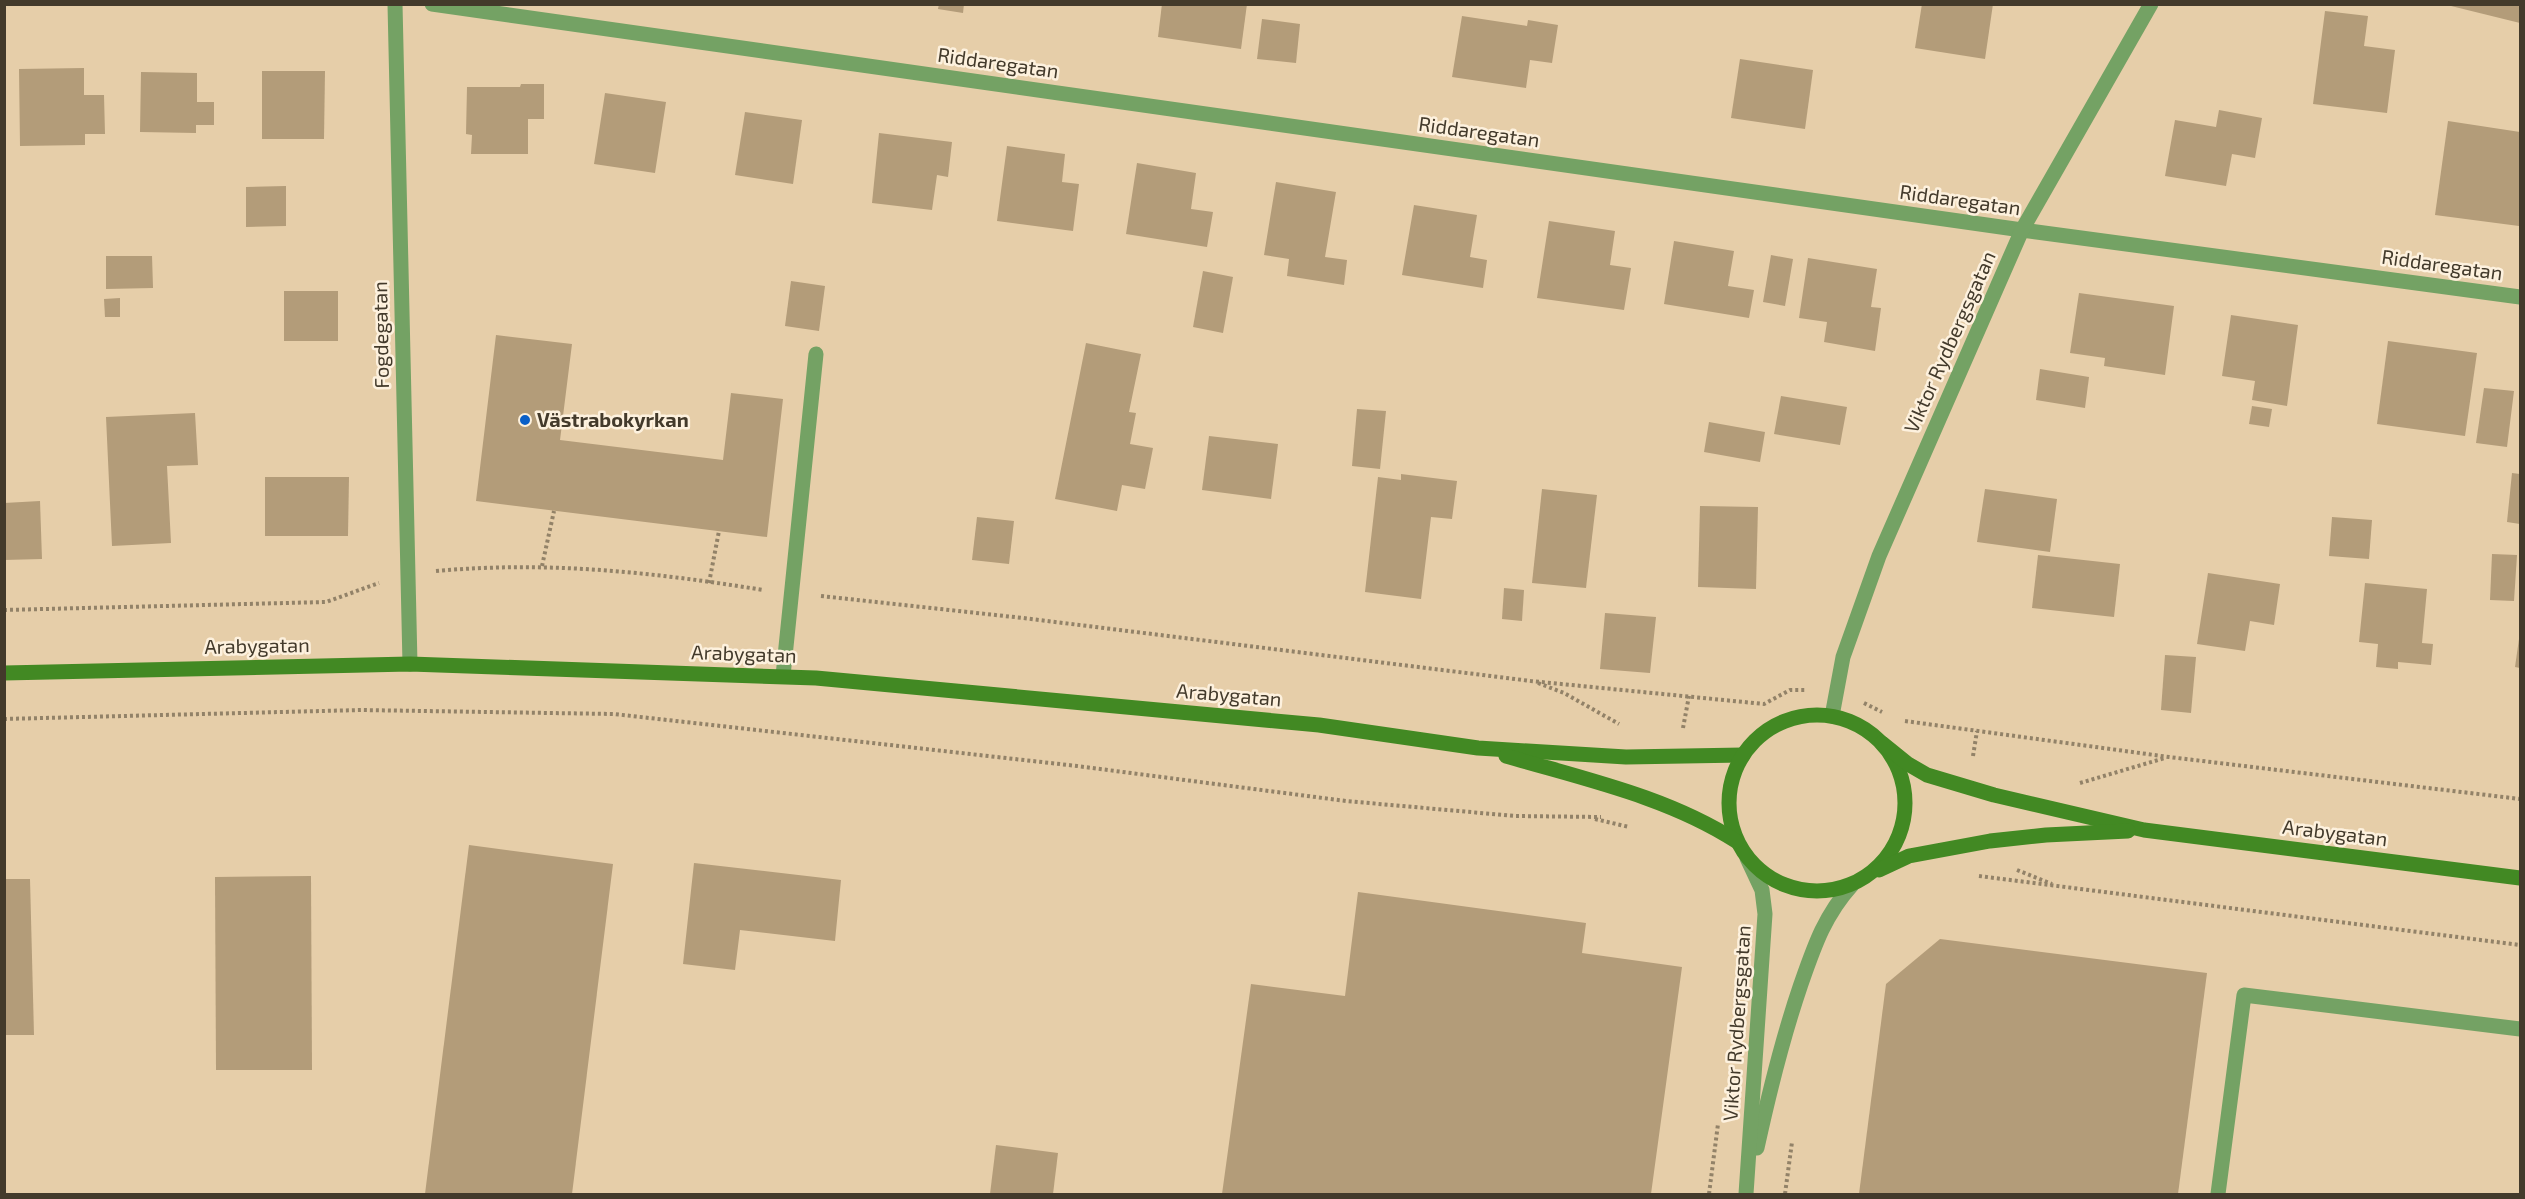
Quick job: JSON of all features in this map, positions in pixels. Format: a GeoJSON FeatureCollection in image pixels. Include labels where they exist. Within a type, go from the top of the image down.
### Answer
{"type":"FeatureCollection","features":[{"type":"Feature","properties":{"kind":"street","name":"Fogdegatan"},"geometry":{"type":"LineString","coordinates":[[395,4],[410,664]]}},
{"type":"Feature","properties":{"kind":"street","name":"Riddaregatan"},"geometry":{"type":"LineString","coordinates":[[432,4],[2022,230],[2520,297]]}},
{"type":"Feature","properties":{"kind":"street","name":"Viktor Rydbergsgatan"},"geometry":{"type":"LineString","coordinates":[[1832,716],[1843,657],[1879,556],[2022,230],[2151,4]]}},
{"type":"Feature","properties":{"kind":"street"},"geometry":{"type":"LineString","coordinates":[[783,676],[816,354]]}},
{"type":"Feature","properties":{"kind":"street","name":"Arabygatan"},"geometry":{"type":"LineString","coordinates":[[4,673],[410,664],[783,676],[1319,725],[1478,748],[1626,757],[1743,755]]}},
{"type":"Feature","properties":{"kind":"street"},"geometry":{"type":"LineString","coordinates":[[1815,715],[1832,716],[1862,727],[1882,743],[1901,777],[1905,794],[1905,812],[1899,836],[1886,858],[1868,876],[1852,885],[1824,892],[1795,889],[1769,878],[1747,858],[1736,841],[1730,817],[1729,793],[1734,773],[1743,755],[1769,728],[1784,721],[1815,715]]}},
{"type":"Feature","properties":{"kind":"street","name":"Arabygatan"},"geometry":{"type":"LineString","coordinates":[[1882,743],[1908,764],[1927,775],[1994,795],[2144,830],[2520,878]]}},
{"type":"Feature","properties":{"kind":"street","name":"Arabygatan"},"geometry":{"type":"LineString","coordinates":[[1478,748],[1621,789],[1716,828],[1736,841]]}},
{"type":"Feature","properties":{"kind":"street","name":"Arabygatan"},"geometry":{"type":"LineString","coordinates":[[1868,876],[1910,856],[1990,841],[2046,835],[2144,830]]}},
{"type":"Feature","properties":{"kind":"street","name":"Viktor Rydbergsgatan"},"geometry":{"type":"LineString","coordinates":[[1747,858],[1762,890],[1765,914],[1747,1194]]}},
{"type":"Feature","properties":{"kind":"street","name":"Viktor Rydbergsgatan"},"geometry":{"type":"LineString","coordinates":[[1747,1194],[1774,1069],[1794,1005],[1820,930],[1836,903],[1852,885]]}},
{"type":"Feature","properties":{"kind":"street"},"geometry":{"type":"LineString","coordinates":[[2218,1194],[2244,995],[2520,1029]]}},
{"type":"Feature","properties":{"kind":"path"},"geometry":{"type":"LineString","coordinates":[[542,566],[554,511]]}},
{"type":"Feature","properties":{"kind":"path"},"geometry":{"type":"LineString","coordinates":[[709,583],[719,531]]}},
{"type":"Feature","properties":{"kind":"path"},"geometry":{"type":"LineString","coordinates":[[1531,681],[1564,693],[1628,730]]}},
{"type":"Feature","properties":{"kind":"path"},"geometry":{"type":"LineString","coordinates":[[4,719],[361,710],[614,714],[1077,766],[1347,801],[1515,816],[1592,818],[1632,827]]}},
{"type":"Feature","properties":{"kind":"path"},"geometry":{"type":"LineString","coordinates":[[2072,785],[2169,757],[2520,799]]}},
{"type":"Feature","properties":{"kind":"path"},"geometry":{"type":"LineString","coordinates":[[1975,875],[2520,945]]}},
{"type":"Feature","properties":{"kind":"path"},"geometry":{"type":"LineString","coordinates":[[1785,1194],[1792,1139]]}},
{"type":"Feature","properties":{"kind":"building"},"geometry":{"type":"Polygon","coordinates":[[[939,4],[964,4],[963,13],[938,9],[939,4]]]}},
{"type":"Feature","properties":{"kind":"building"},"geometry":{"type":"Polygon","coordinates":[[[1162,4],[1247,4],[1241,49],[1158,37],[1162,4]]]}},
{"type":"Feature","properties":{"kind":"building"},"geometry":{"type":"Polygon","coordinates":[[[1922,4],[1993,4],[1985,59],[1915,48],[1922,4]]]}},
{"type":"Feature","properties":{"kind":"building"},"geometry":{"type":"Polygon","coordinates":[[[2520,4],[2520,23],[2447,5],[2520,4]]]}},
{"type":"Feature","properties":{"kind":"building"},"geometry":{"type":"Polygon","coordinates":[[[2325,11],[2368,16],[2364,46],[2395,50],[2387,113],[2313,104],[2325,11]]]}},
{"type":"Feature","properties":{"kind":"building"},"geometry":{"type":"Polygon","coordinates":[[[1462,16],[1527,26],[1528,20],[1558,25],[1552,63],[1530,60],[1526,88],[1452,77],[1462,16]]]}},
{"type":"Feature","properties":{"kind":"building"},"geometry":{"type":"Polygon","coordinates":[[[1262,19],[1300,24],[1296,63],[1257,59],[1262,19]]]}},
{"type":"Feature","properties":{"kind":"building"},"geometry":{"type":"Polygon","coordinates":[[[1740,59],[1813,70],[1805,129],[1731,118],[1740,59]]]}},
{"type":"Feature","properties":{"kind":"building"},"geometry":{"type":"Polygon","coordinates":[[[84,68],[84,95],[104,95],[105,134],[85,134],[85,145],[20,146],[19,69],[84,68]]]}},
{"type":"Feature","properties":{"kind":"building"},"geometry":{"type":"Polygon","coordinates":[[[262,71],[325,71],[324,139],[262,139],[262,71]]]}},
{"type":"Feature","properties":{"kind":"building"},"geometry":{"type":"Polygon","coordinates":[[[141,72],[197,73],[197,102],[214,102],[214,125],[196,125],[196,133],[140,132],[141,72]]]}},
{"type":"Feature","properties":{"kind":"building"},"geometry":{"type":"Polygon","coordinates":[[[521,84],[544,84],[544,119],[528,119],[528,154],[471,154],[472,135],[466,134],[467,87],[520,87],[521,84]]]}},
{"type":"Feature","properties":{"kind":"building"},"geometry":{"type":"Polygon","coordinates":[[[605,93],[666,102],[655,173],[594,164],[605,93]]]}},
{"type":"Feature","properties":{"kind":"building"},"geometry":{"type":"Polygon","coordinates":[[[2219,110],[2262,118],[2255,158],[2232,154],[2226,186],[2165,176],[2175,120],[2216,127],[2219,110]]]}},
{"type":"Feature","properties":{"kind":"building"},"geometry":{"type":"Polygon","coordinates":[[[745,112],[802,120],[793,184],[735,175],[745,112]]]}},
{"type":"Feature","properties":{"kind":"building"},"geometry":{"type":"Polygon","coordinates":[[[2448,121],[2520,132],[2519,226],[2435,215],[2448,121]]]}},
{"type":"Feature","properties":{"kind":"building"},"geometry":{"type":"Polygon","coordinates":[[[879,133],[952,142],[948,177],[937,175],[932,210],[872,203],[879,133]]]}},
{"type":"Feature","properties":{"kind":"building"},"geometry":{"type":"Polygon","coordinates":[[[1007,146],[1065,154],[1062,182],[1079,184],[1073,231],[997,221],[1007,146]]]}},
{"type":"Feature","properties":{"kind":"building"},"geometry":{"type":"Polygon","coordinates":[[[1137,163],[1196,173],[1191,209],[1213,212],[1207,247],[1126,234],[1137,163]]]}},
{"type":"Feature","properties":{"kind":"building"},"geometry":{"type":"Polygon","coordinates":[[[1276,182],[1336,192],[1325,257],[1347,260],[1344,285],[1287,276],[1289,259],[1264,255],[1276,182]]]}},
{"type":"Feature","properties":{"kind":"building"},"geometry":{"type":"Polygon","coordinates":[[[286,186],[286,226],[246,227],[246,187],[286,186]]]}},
{"type":"Feature","properties":{"kind":"building"},"geometry":{"type":"Polygon","coordinates":[[[1414,205],[1477,215],[1470,257],[1487,260],[1483,288],[1402,275],[1414,205]]]}},
{"type":"Feature","properties":{"kind":"building"},"geometry":{"type":"Polygon","coordinates":[[[1549,221],[1615,231],[1610,265],[1631,268],[1624,310],[1537,298],[1549,221]]]}},
{"type":"Feature","properties":{"kind":"building"},"geometry":{"type":"Polygon","coordinates":[[[1674,241],[1734,251],[1728,286],[1754,290],[1749,318],[1664,304],[1674,241]]]}},
{"type":"Feature","properties":{"kind":"building"},"geometry":{"type":"Polygon","coordinates":[[[1771,255],[1793,259],[1785,306],[1763,302],[1771,255]]]}},
{"type":"Feature","properties":{"kind":"building"},"geometry":{"type":"Polygon","coordinates":[[[106,256],[152,256],[153,288],[106,289],[106,256]]]}},
{"type":"Feature","properties":{"kind":"building"},"geometry":{"type":"Polygon","coordinates":[[[1808,258],[1877,269],[1871,307],[1881,308],[1875,351],[1824,342],[1827,322],[1799,318],[1808,258]]]}},
{"type":"Feature","properties":{"kind":"building"},"geometry":{"type":"Polygon","coordinates":[[[1203,271],[1233,277],[1223,333],[1193,327],[1203,271]]]}},
{"type":"Feature","properties":{"kind":"building"},"geometry":{"type":"Polygon","coordinates":[[[791,281],[825,286],[819,331],[785,326],[791,281]]]}},
{"type":"Feature","properties":{"kind":"building"},"geometry":{"type":"Polygon","coordinates":[[[284,291],[338,291],[338,341],[284,341],[284,291]]]}},
{"type":"Feature","properties":{"kind":"building"},"geometry":{"type":"Polygon","coordinates":[[[2079,293],[2174,306],[2165,375],[2104,366],[2105,358],[2070,353],[2079,293]]]}},
{"type":"Feature","properties":{"kind":"building"},"geometry":{"type":"Polygon","coordinates":[[[120,298],[120,317],[105,317],[104,299],[120,298]]]}},
{"type":"Feature","properties":{"kind":"building"},"geometry":{"type":"Polygon","coordinates":[[[2231,315],[2298,325],[2287,406],[2252,400],[2255,381],[2222,376],[2231,315]]]}},
{"type":"Feature","properties":{"kind":"building","name":"Västrabokyrkan"},"geometry":{"type":"Polygon","coordinates":[[[496,335],[572,344],[560,440],[723,460],[731,393],[783,399],[767,537],[476,501],[496,335]]]}},
{"type":"Feature","properties":{"kind":"building"},"geometry":{"type":"Polygon","coordinates":[[[2388,341],[2477,353],[2465,436],[2377,424],[2388,341]]]}},
{"type":"Feature","properties":{"kind":"building"},"geometry":{"type":"Polygon","coordinates":[[[1086,343],[1141,354],[1129,412],[1136,413],[1130,444],[1153,448],[1145,489],[1122,485],[1117,511],[1055,499],[1086,343]]]}},
{"type":"Feature","properties":{"kind":"building"},"geometry":{"type":"Polygon","coordinates":[[[2040,369],[2089,377],[2085,408],[2036,400],[2040,369]]]}},
{"type":"Feature","properties":{"kind":"building"},"geometry":{"type":"Polygon","coordinates":[[[2484,388],[2514,391],[2507,447],[2476,443],[2484,388]]]}},
{"type":"Feature","properties":{"kind":"building"},"geometry":{"type":"Polygon","coordinates":[[[1781,396],[1847,407],[1840,445],[1774,434],[1781,396]]]}},
{"type":"Feature","properties":{"kind":"building"},"geometry":{"type":"Polygon","coordinates":[[[2252,406],[2272,409],[2269,427],[2249,424],[2252,406]]]}},
{"type":"Feature","properties":{"kind":"building"},"geometry":{"type":"Polygon","coordinates":[[[1357,409],[1386,411],[1380,469],[1352,466],[1357,409]]]}},
{"type":"Feature","properties":{"kind":"building"},"geometry":{"type":"Polygon","coordinates":[[[195,413],[198,465],[167,466],[171,543],[112,546],[106,417],[195,413]]]}},
{"type":"Feature","properties":{"kind":"building"},"geometry":{"type":"Polygon","coordinates":[[[1709,422],[1765,432],[1760,462],[1704,452],[1709,422]]]}},
{"type":"Feature","properties":{"kind":"building"},"geometry":{"type":"Polygon","coordinates":[[[1209,436],[1278,444],[1271,499],[1202,490],[1209,436]]]}},
{"type":"Feature","properties":{"kind":"building"},"geometry":{"type":"Polygon","coordinates":[[[2512,473],[2520,474],[2520,524],[2507,522],[2512,473]]]}},
{"type":"Feature","properties":{"kind":"building"},"geometry":{"type":"Polygon","coordinates":[[[1401,474],[1457,481],[1452,519],[1431,517],[1421,599],[1365,592],[1378,477],[1401,480],[1401,474]]]}},
{"type":"Feature","properties":{"kind":"building"},"geometry":{"type":"Polygon","coordinates":[[[265,477],[349,477],[348,536],[265,536],[265,477]]]}},
{"type":"Feature","properties":{"kind":"building"},"geometry":{"type":"Polygon","coordinates":[[[1542,489],[1597,495],[1586,588],[1532,583],[1542,489]]]}},
{"type":"Feature","properties":{"kind":"building"},"geometry":{"type":"Polygon","coordinates":[[[1985,489],[2057,499],[2050,552],[1977,542],[1985,489]]]}},
{"type":"Feature","properties":{"kind":"building"},"geometry":{"type":"Polygon","coordinates":[[[40,501],[42,559],[4,560],[4,503],[40,501]]]}},
{"type":"Feature","properties":{"kind":"building"},"geometry":{"type":"Polygon","coordinates":[[[1700,506],[1758,507],[1756,589],[1698,587],[1700,506]]]}},
{"type":"Feature","properties":{"kind":"building"},"geometry":{"type":"Polygon","coordinates":[[[977,517],[1014,521],[1009,564],[972,560],[977,517]]]}},
{"type":"Feature","properties":{"kind":"building"},"geometry":{"type":"Polygon","coordinates":[[[2332,517],[2372,520],[2369,559],[2329,556],[2332,517]]]}},
{"type":"Feature","properties":{"kind":"building"},"geometry":{"type":"Polygon","coordinates":[[[2492,554],[2517,555],[2514,601],[2490,600],[2492,554]]]}},
{"type":"Feature","properties":{"kind":"building"},"geometry":{"type":"Polygon","coordinates":[[[2038,555],[2120,564],[2114,617],[2032,608],[2038,555]]]}},
{"type":"Feature","properties":{"kind":"building"},"geometry":{"type":"Polygon","coordinates":[[[2208,573],[2280,584],[2274,625],[2250,621],[2245,651],[2197,644],[2208,573]]]}},
{"type":"Feature","properties":{"kind":"building"},"geometry":{"type":"Polygon","coordinates":[[[2365,583],[2427,589],[2422,643],[2433,644],[2431,665],[2398,662],[2398,669],[2376,667],[2378,644],[2359,642],[2365,583]]]}},
{"type":"Feature","properties":{"kind":"building"},"geometry":{"type":"Polygon","coordinates":[[[1504,588],[1524,590],[1522,621],[1502,619],[1504,588]]]}},
{"type":"Feature","properties":{"kind":"building"},"geometry":{"type":"Polygon","coordinates":[[[1605,613],[1656,617],[1650,673],[1600,669],[1605,613]]]}},
{"type":"Feature","properties":{"kind":"building"},"geometry":{"type":"Polygon","coordinates":[[[2520,639],[2520,668],[2515,667],[2520,639]]]}},
{"type":"Feature","properties":{"kind":"building"},"geometry":{"type":"Polygon","coordinates":[[[2165,655],[2196,657],[2191,713],[2161,710],[2165,655]]]}},
{"type":"Feature","properties":{"kind":"building"},"geometry":{"type":"Polygon","coordinates":[[[469,845],[613,864],[572,1194],[425,1194],[469,845]]]}},
{"type":"Feature","properties":{"kind":"building"},"geometry":{"type":"Polygon","coordinates":[[[694,863],[841,880],[835,941],[740,930],[735,970],[683,964],[694,863]]]}},
{"type":"Feature","properties":{"kind":"building"},"geometry":{"type":"Polygon","coordinates":[[[311,876],[312,1070],[216,1070],[215,877],[311,876]]]}},
{"type":"Feature","properties":{"kind":"building"},"geometry":{"type":"Polygon","coordinates":[[[4,879],[30,879],[34,1035],[4,1035],[4,879]]]}},
{"type":"Feature","properties":{"kind":"building"},"geometry":{"type":"Polygon","coordinates":[[[1358,892],[1586,923],[1582,953],[1682,967],[1651,1194],[1222,1194],[1251,984],[1345,996],[1358,892]]]}},
{"type":"Feature","properties":{"kind":"building"},"geometry":{"type":"Polygon","coordinates":[[[1940,939],[2207,973],[2178,1194],[1859,1194],[1886,984],[1940,939]]]}},
{"type":"Feature","properties":{"kind":"building"},"geometry":{"type":"Polygon","coordinates":[[[996,1145],[1058,1153],[1053,1194],[990,1194],[996,1145]]]}},
{"type":"Feature","properties":{"kind":"place","name":"Västrabokyrkan"},"geometry":{"type":"Point","coordinates":[525,420]}}]}
